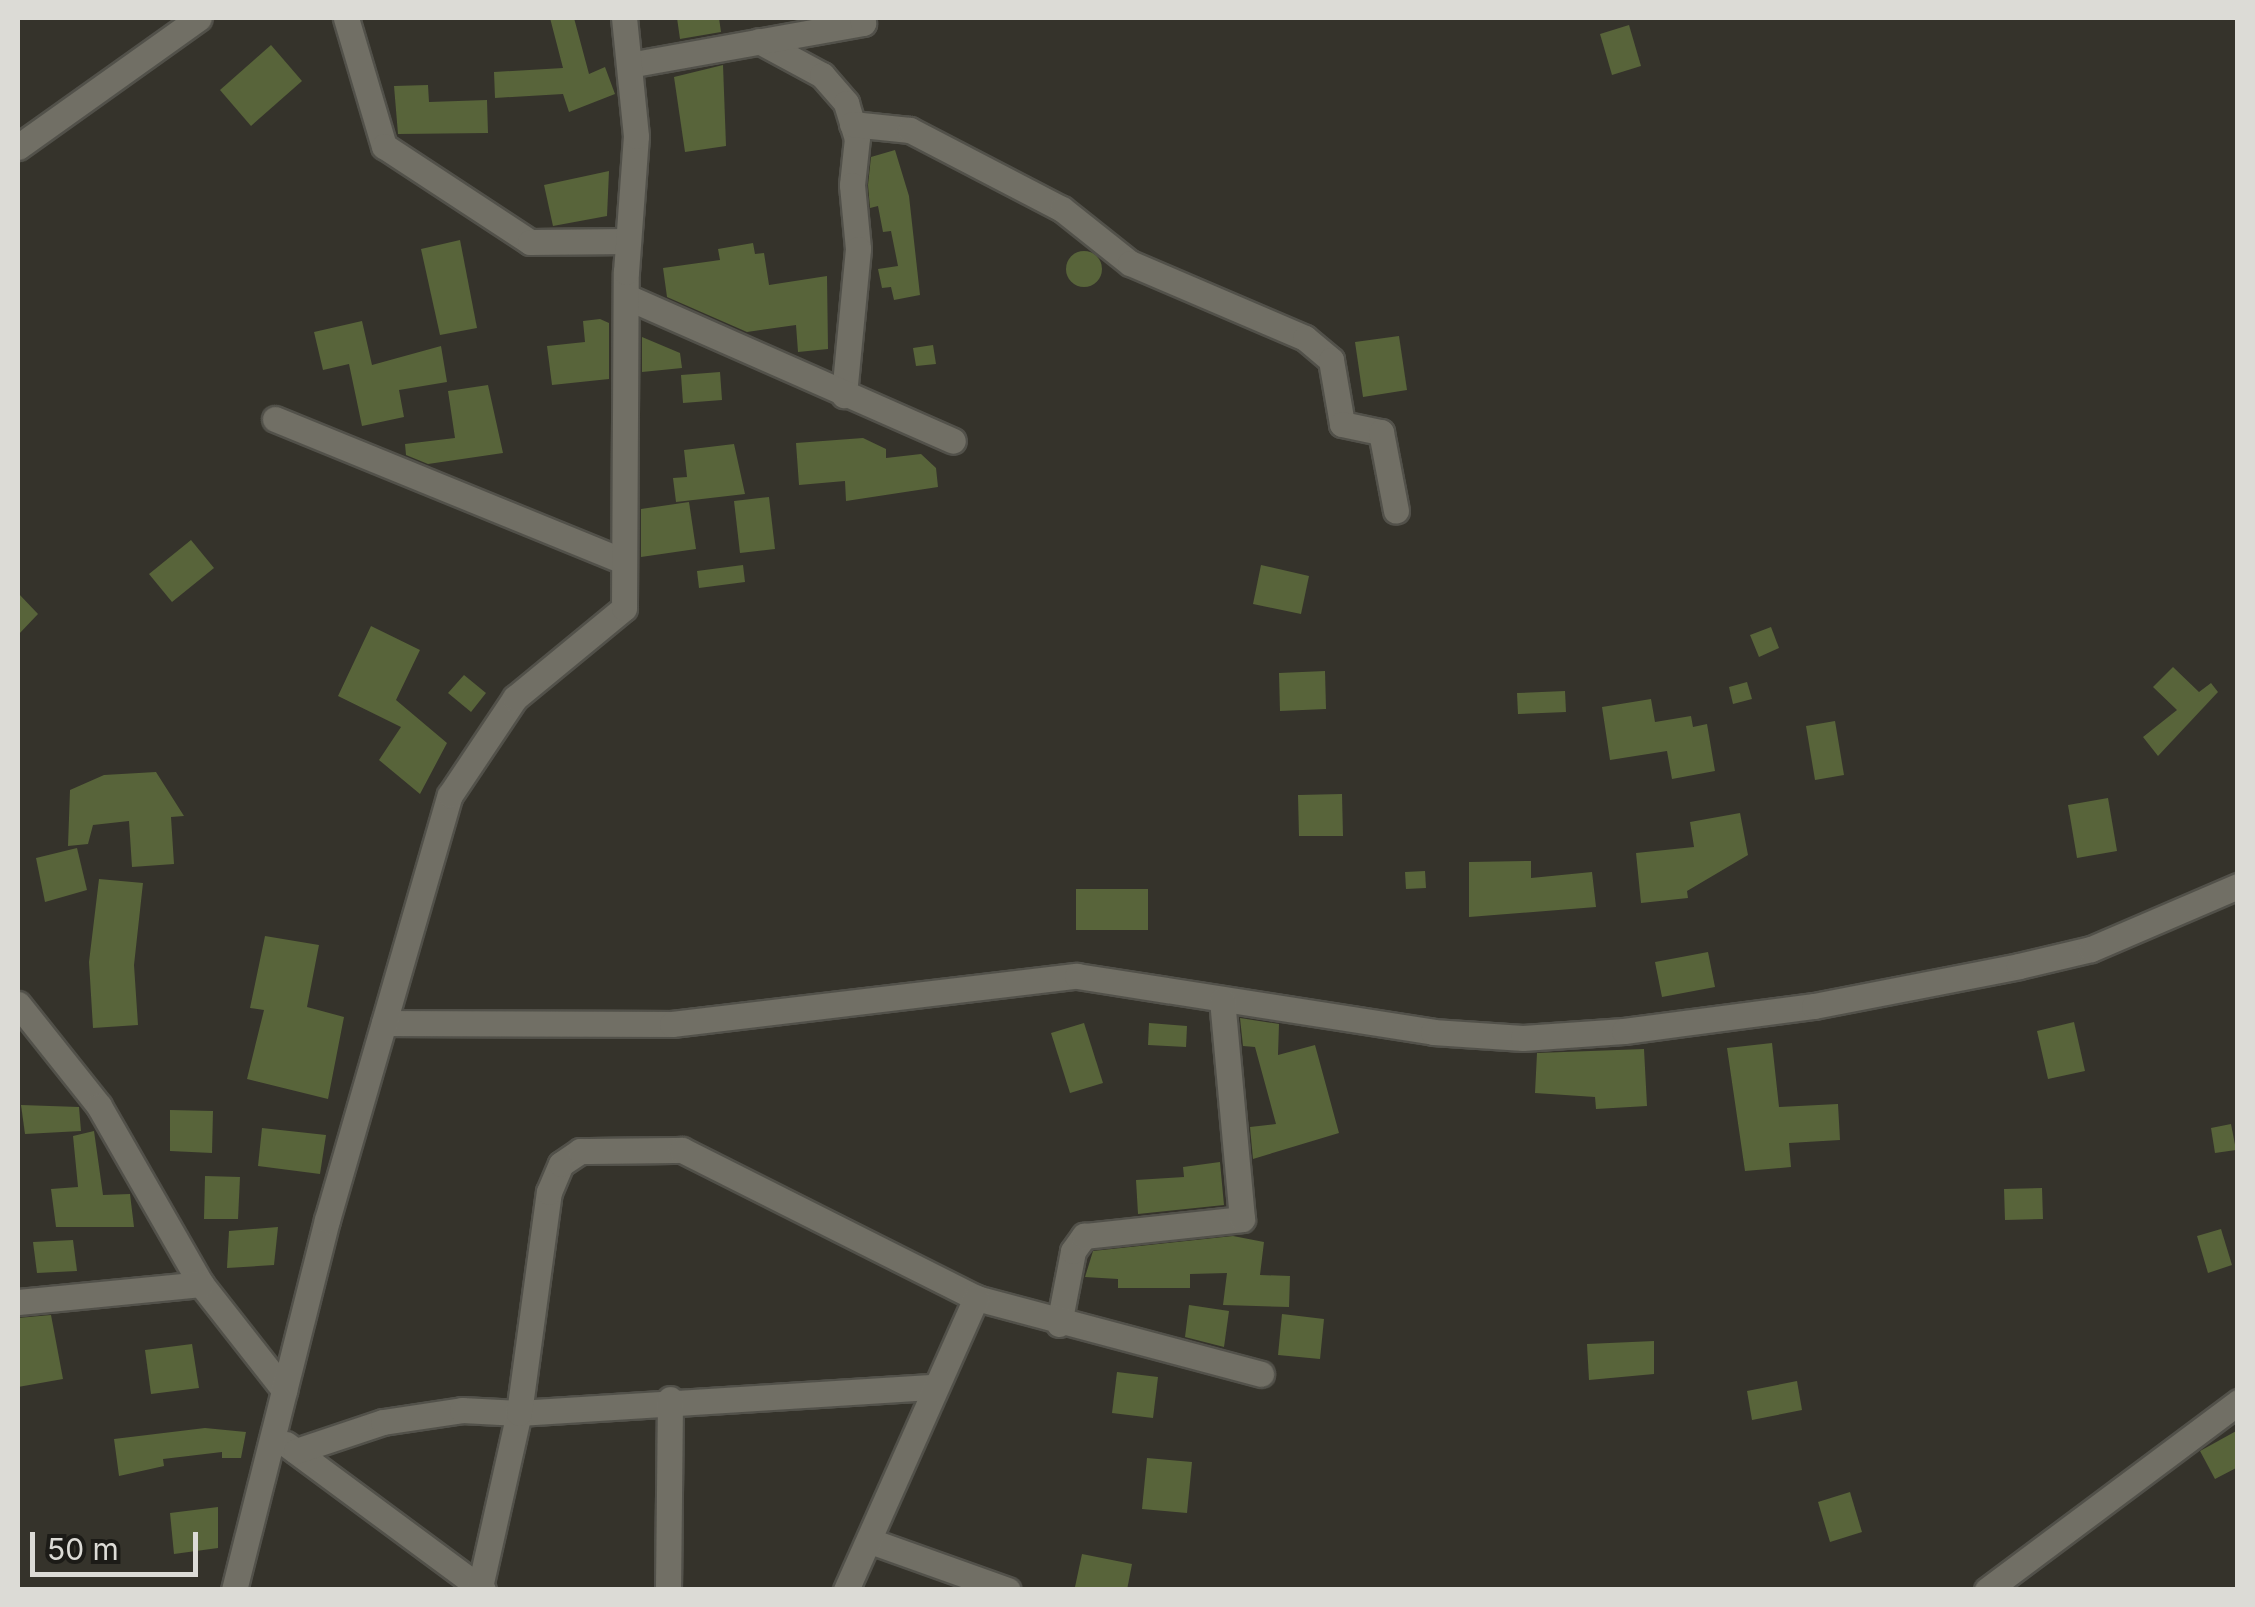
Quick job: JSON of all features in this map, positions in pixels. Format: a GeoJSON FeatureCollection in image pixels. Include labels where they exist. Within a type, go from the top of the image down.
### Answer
{"type":"FeatureCollection","features":[{"type":"Feature","properties":{"kind":"street"},"geometry":{"type":"LineString","coordinates":[[18,147],[199,18]]}},
{"type":"Feature","properties":{"kind":"street"},"geometry":{"type":"LineString","coordinates":[[346,18],[384,146],[530,242],[628,241]]}},
{"type":"Feature","properties":{"kind":"street"},"geometry":{"type":"LineString","coordinates":[[234,1590],[272,1434],[450,795],[514,698],[624,608],[626,297],[636,136],[624,18]]}},
{"type":"Feature","properties":{"kind":"street"},"geometry":{"type":"LineString","coordinates":[[629,65],[863,23],[862,18]]}},
{"type":"Feature","properties":{"kind":"street"},"geometry":{"type":"LineString","coordinates":[[759,41],[822,75],[846,103],[852,124],[858,249],[844,395]]}},
{"type":"Feature","properties":{"kind":"street"},"geometry":{"type":"LineString","coordinates":[[852,124],[910,130],[1062,209],[1130,263],[1305,338],[1331,360],[1342,424],[1382,432],[1396,511]]}},
{"type":"Feature","properties":{"kind":"street"},"geometry":{"type":"LineString","coordinates":[[626,297],[953,441]]}},
{"type":"Feature","properties":{"kind":"street"},"geometry":{"type":"LineString","coordinates":[[276,419],[624,561]]}},
{"type":"Feature","properties":{"kind":"street"},"geometry":{"type":"LineString","coordinates":[[384,1023],[672,1024],[1077,976],[1433,1032],[1524,1038],[1624,1031],[1814,1006],[2019,966],[2109,942],[2238,886]]}},
{"type":"Feature","properties":{"kind":"street"},"geometry":{"type":"LineString","coordinates":[[1059,1324],[1073,1251],[1084,1236],[1242,1220],[1222,1000]]}},
{"type":"Feature","properties":{"kind":"street"},"geometry":{"type":"LineString","coordinates":[[18,1004],[99,1106],[201,1284],[284,1390]]}},
{"type":"Feature","properties":{"kind":"street"},"geometry":{"type":"LineString","coordinates":[[272,1434],[481,1588],[520,1413],[550,1192],[560,1164],[580,1152],[682,1150],[976,1298],[1059,1324],[1261,1374]]}},
{"type":"Feature","properties":{"kind":"street"},"geometry":{"type":"LineString","coordinates":[[18,1302],[201,1284]]}},
{"type":"Feature","properties":{"kind":"street"},"geometry":{"type":"LineString","coordinates":[[846,1590],[873,1542],[934,1387],[976,1298]]}},
{"type":"Feature","properties":{"kind":"street"},"geometry":{"type":"LineString","coordinates":[[296,1451],[383,1422],[462,1410],[520,1413],[670,1399],[934,1387]]}},
{"type":"Feature","properties":{"kind":"street"},"geometry":{"type":"LineString","coordinates":[[668,1590],[670,1399]]}},
{"type":"Feature","properties":{"kind":"street"},"geometry":{"type":"LineString","coordinates":[[1986,1590],[2238,1402]]}},
{"type":"Feature","properties":{"kind":"street"},"geometry":{"type":"LineString","coordinates":[[873,1542],[1008,1590]]}},
{"type":"Feature","properties":{"kind":"building"},"geometry":{"type":"Polygon","coordinates":[[[550,18],[574,18],[589,74],[605,67],[615,94],[569,112],[563,94],[495,98],[494,72],[563,68],[550,18]]]}},
{"type":"Feature","properties":{"kind":"building"},"geometry":{"type":"Polygon","coordinates":[[[677,18],[719,18],[721,32],[680,39],[677,18]]]}},
{"type":"Feature","properties":{"kind":"building"},"geometry":{"type":"Polygon","coordinates":[[[1629,25],[1641,66],[1612,75],[1600,34],[1629,25]]]}},
{"type":"Feature","properties":{"kind":"building"},"geometry":{"type":"Polygon","coordinates":[[[271,45],[302,81],[251,126],[220,90],[271,45]]]}},
{"type":"Feature","properties":{"kind":"building"},"geometry":{"type":"Polygon","coordinates":[[[723,65],[726,146],[685,152],[674,77],[723,65]]]}},
{"type":"Feature","properties":{"kind":"building"},"geometry":{"type":"Polygon","coordinates":[[[428,85],[429,102],[487,100],[488,133],[398,134],[394,86],[428,85]]]}},
{"type":"Feature","properties":{"kind":"building"},"geometry":{"type":"Polygon","coordinates":[[[895,150],[909,196],[920,295],[894,300],[891,287],[882,288],[878,269],[898,266],[891,231],[883,232],[878,206],[870,208],[868,185],[871,157],[895,150]]]}},
{"type":"Feature","properties":{"kind":"building"},"geometry":{"type":"Polygon","coordinates":[[[609,171],[607,216],[553,226],[544,185],[609,171]]]}},
{"type":"Feature","properties":{"kind":"building"},"geometry":{"type":"Polygon","coordinates":[[[460,240],[477,328],[440,335],[421,249],[460,240]]]}},
{"type":"Feature","properties":{"kind":"building"},"geometry":{"type":"Polygon","coordinates":[[[753,243],[755,254],[764,253],[769,285],[827,276],[828,349],[798,352],[796,325],[747,332],[667,297],[663,268],[720,260],[718,249],[753,243]]]}},
{"type":"Feature","properties":{"kind":"building"},"geometry":{"type":"Polygon","coordinates":[[[1084,251],[1096,257],[1102,269],[1096,281],[1084,287],[1072,281],[1066,269],[1072,257],[1084,251]]]}},
{"type":"Feature","properties":{"kind":"building"},"geometry":{"type":"Polygon","coordinates":[[[600,319],[609,323],[609,379],[552,385],[547,346],[585,342],[583,321],[600,319]]]}},
{"type":"Feature","properties":{"kind":"building"},"geometry":{"type":"Polygon","coordinates":[[[362,321],[372,365],[441,346],[447,382],[399,390],[404,417],[362,426],[349,364],[323,370],[314,332],[362,321]]]}},
{"type":"Feature","properties":{"kind":"building"},"geometry":{"type":"Polygon","coordinates":[[[1399,336],[1407,390],[1363,397],[1355,342],[1399,336]]]}},
{"type":"Feature","properties":{"kind":"building"},"geometry":{"type":"Polygon","coordinates":[[[642,337],[680,353],[682,368],[642,372],[642,337]]]}},
{"type":"Feature","properties":{"kind":"building"},"geometry":{"type":"Polygon","coordinates":[[[933,345],[936,364],[916,366],[913,348],[933,345]]]}},
{"type":"Feature","properties":{"kind":"building"},"geometry":{"type":"Polygon","coordinates":[[[720,372],[722,400],[683,403],[681,375],[720,372]]]}},
{"type":"Feature","properties":{"kind":"building"},"geometry":{"type":"Polygon","coordinates":[[[488,385],[503,453],[428,464],[406,455],[405,444],[455,438],[448,391],[488,385]]]}},
{"type":"Feature","properties":{"kind":"building"},"geometry":{"type":"Polygon","coordinates":[[[863,438],[886,449],[886,458],[921,454],[936,468],[938,487],[846,501],[845,481],[799,485],[796,443],[863,438]]]}},
{"type":"Feature","properties":{"kind":"building"},"geometry":{"type":"Polygon","coordinates":[[[734,444],[745,494],[676,502],[673,478],[687,477],[684,450],[734,444]]]}},
{"type":"Feature","properties":{"kind":"building"},"geometry":{"type":"Polygon","coordinates":[[[769,497],[775,549],[740,553],[734,501],[769,497]]]}},
{"type":"Feature","properties":{"kind":"building"},"geometry":{"type":"Polygon","coordinates":[[[689,502],[696,549],[641,557],[641,509],[689,502]]]}},
{"type":"Feature","properties":{"kind":"building"},"geometry":{"type":"Polygon","coordinates":[[[191,540],[214,568],[172,602],[149,574],[191,540]]]}},
{"type":"Feature","properties":{"kind":"building"},"geometry":{"type":"Polygon","coordinates":[[[743,565],[745,582],[699,588],[697,571],[743,565]]]}},
{"type":"Feature","properties":{"kind":"building"},"geometry":{"type":"Polygon","coordinates":[[[1261,565],[1309,576],[1301,614],[1253,604],[1261,565]]]}},
{"type":"Feature","properties":{"kind":"building"},"geometry":{"type":"Polygon","coordinates":[[[18,593],[38,614],[18,635],[18,593]]]}},
{"type":"Feature","properties":{"kind":"building"},"geometry":{"type":"Polygon","coordinates":[[[371,626],[420,650],[396,700],[447,743],[420,794],[379,760],[401,727],[338,696],[371,626]]]}},
{"type":"Feature","properties":{"kind":"building"},"geometry":{"type":"Polygon","coordinates":[[[1771,627],[1779,648],[1759,657],[1750,635],[1771,627]]]}},
{"type":"Feature","properties":{"kind":"building"},"geometry":{"type":"Polygon","coordinates":[[[2173,667],[2199,692],[2211,683],[2218,692],[2158,756],[2143,737],[2177,710],[2153,687],[2173,667]]]}},
{"type":"Feature","properties":{"kind":"building"},"geometry":{"type":"Polygon","coordinates":[[[1325,671],[1326,709],[1280,711],[1279,673],[1325,671]]]}},
{"type":"Feature","properties":{"kind":"building"},"geometry":{"type":"Polygon","coordinates":[[[464,675],[486,693],[471,712],[448,693],[464,675]]]}},
{"type":"Feature","properties":{"kind":"building"},"geometry":{"type":"Polygon","coordinates":[[[1747,682],[1752,699],[1733,704],[1729,687],[1747,682]]]}},
{"type":"Feature","properties":{"kind":"building"},"geometry":{"type":"Polygon","coordinates":[[[1565,691],[1566,712],[1518,714],[1517,693],[1565,691]]]}},
{"type":"Feature","properties":{"kind":"building"},"geometry":{"type":"Polygon","coordinates":[[[1651,699],[1655,722],[1691,716],[1693,727],[1707,724],[1715,771],[1672,779],[1667,751],[1610,760],[1602,707],[1651,699]]]}},
{"type":"Feature","properties":{"kind":"building"},"geometry":{"type":"Polygon","coordinates":[[[1835,721],[1844,775],[1815,780],[1806,726],[1835,721]]]}},
{"type":"Feature","properties":{"kind":"building"},"geometry":{"type":"Polygon","coordinates":[[[156,772],[184,816],[171,817],[174,864],[132,867],[129,821],[93,825],[88,844],[68,846],[70,790],[104,775],[156,772]]]}},
{"type":"Feature","properties":{"kind":"building"},"geometry":{"type":"Polygon","coordinates":[[[1342,794],[1343,836],[1299,836],[1298,795],[1342,794]]]}},
{"type":"Feature","properties":{"kind":"building"},"geometry":{"type":"Polygon","coordinates":[[[2108,798],[2117,851],[2077,858],[2068,805],[2108,798]]]}},
{"type":"Feature","properties":{"kind":"building"},"geometry":{"type":"Polygon","coordinates":[[[1740,813],[1748,855],[1687,891],[1688,898],[1641,903],[1636,853],[1694,847],[1690,822],[1740,813]]]}},
{"type":"Feature","properties":{"kind":"building"},"geometry":{"type":"Polygon","coordinates":[[[77,848],[87,890],[45,902],[36,858],[77,848]]]}},
{"type":"Feature","properties":{"kind":"building"},"geometry":{"type":"Polygon","coordinates":[[[1531,861],[1531,878],[1592,872],[1596,907],[1469,917],[1469,862],[1531,861]]]}},
{"type":"Feature","properties":{"kind":"building"},"geometry":{"type":"Polygon","coordinates":[[[1425,871],[1426,888],[1406,889],[1405,872],[1425,871]]]}},
{"type":"Feature","properties":{"kind":"building"},"geometry":{"type":"Polygon","coordinates":[[[99,879],[143,883],[134,965],[138,1025],[93,1028],[89,962],[99,879]]]}},
{"type":"Feature","properties":{"kind":"building"},"geometry":{"type":"Polygon","coordinates":[[[1076,889],[1148,889],[1148,930],[1076,930],[1076,889]]]}},
{"type":"Feature","properties":{"kind":"building"},"geometry":{"type":"Polygon","coordinates":[[[265,936],[319,945],[307,1007],[344,1017],[328,1099],[247,1079],[264,1010],[250,1008],[265,936]]]}},
{"type":"Feature","properties":{"kind":"building"},"geometry":{"type":"Polygon","coordinates":[[[1708,952],[1715,987],[1662,997],[1655,962],[1708,952]]]}},
{"type":"Feature","properties":{"kind":"building"},"geometry":{"type":"Polygon","coordinates":[[[1240,1018],[1279,1024],[1278,1055],[1315,1045],[1339,1133],[1253,1159],[1250,1127],[1276,1124],[1255,1047],[1243,1046],[1240,1018]]]}},
{"type":"Feature","properties":{"kind":"building"},"geometry":{"type":"Polygon","coordinates":[[[2074,1022],[2085,1071],[2048,1079],[2037,1031],[2074,1022]]]}},
{"type":"Feature","properties":{"kind":"building"},"geometry":{"type":"Polygon","coordinates":[[[1084,1023],[1103,1083],[1070,1093],[1051,1033],[1084,1023]]]}},
{"type":"Feature","properties":{"kind":"building"},"geometry":{"type":"Polygon","coordinates":[[[1149,1023],[1187,1026],[1186,1047],[1148,1045],[1149,1023]]]}},
{"type":"Feature","properties":{"kind":"building"},"geometry":{"type":"Polygon","coordinates":[[[1772,1043],[1779,1107],[1838,1104],[1840,1140],[1789,1143],[1791,1167],[1745,1171],[1727,1048],[1772,1043]]]}},
{"type":"Feature","properties":{"kind":"building"},"geometry":{"type":"Polygon","coordinates":[[[1644,1049],[1647,1106],[1596,1109],[1595,1097],[1535,1093],[1537,1053],[1644,1049]]]}},
{"type":"Feature","properties":{"kind":"building"},"geometry":{"type":"Polygon","coordinates":[[[21,1105],[79,1107],[81,1131],[25,1134],[21,1105]]]}},
{"type":"Feature","properties":{"kind":"building"},"geometry":{"type":"Polygon","coordinates":[[[170,1110],[213,1111],[212,1153],[170,1151],[170,1110]]]}},
{"type":"Feature","properties":{"kind":"building"},"geometry":{"type":"Polygon","coordinates":[[[2231,1124],[2236,1150],[2215,1153],[2211,1128],[2231,1124]]]}},
{"type":"Feature","properties":{"kind":"building"},"geometry":{"type":"Polygon","coordinates":[[[262,1128],[326,1135],[320,1174],[258,1166],[262,1128]]]}},
{"type":"Feature","properties":{"kind":"building"},"geometry":{"type":"Polygon","coordinates":[[[94,1131],[103,1195],[130,1194],[134,1227],[56,1227],[51,1189],[78,1187],[73,1136],[94,1131]]]}},
{"type":"Feature","properties":{"kind":"building"},"geometry":{"type":"Polygon","coordinates":[[[1220,1162],[1224,1205],[1138,1214],[1136,1180],[1184,1177],[1183,1167],[1220,1162]]]}},
{"type":"Feature","properties":{"kind":"building"},"geometry":{"type":"Polygon","coordinates":[[[205,1176],[240,1177],[238,1219],[204,1219],[205,1176]]]}},
{"type":"Feature","properties":{"kind":"building"},"geometry":{"type":"Polygon","coordinates":[[[2042,1188],[2043,1219],[2005,1220],[2004,1189],[2042,1188]]]}},
{"type":"Feature","properties":{"kind":"building"},"geometry":{"type":"Polygon","coordinates":[[[278,1227],[274,1265],[227,1268],[229,1231],[278,1227]]]}},
{"type":"Feature","properties":{"kind":"building"},"geometry":{"type":"Polygon","coordinates":[[[2221,1229],[2232,1265],[2208,1273],[2197,1236],[2221,1229]]]}},
{"type":"Feature","properties":{"kind":"building"},"geometry":{"type":"Polygon","coordinates":[[[1233,1236],[1264,1242],[1260,1275],[1290,1276],[1289,1307],[1223,1305],[1227,1273],[1190,1274],[1190,1288],[1118,1288],[1118,1279],[1085,1277],[1093,1251],[1233,1236]]]}},
{"type":"Feature","properties":{"kind":"building"},"geometry":{"type":"Polygon","coordinates":[[[73,1240],[77,1271],[37,1273],[33,1242],[73,1240]]]}},
{"type":"Feature","properties":{"kind":"building"},"geometry":{"type":"Polygon","coordinates":[[[1189,1305],[1229,1311],[1224,1347],[1185,1337],[1189,1305]]]}},
{"type":"Feature","properties":{"kind":"building"},"geometry":{"type":"Polygon","coordinates":[[[1282,1314],[1324,1319],[1320,1359],[1278,1355],[1282,1314]]]}},
{"type":"Feature","properties":{"kind":"building"},"geometry":{"type":"Polygon","coordinates":[[[51,1315],[63,1379],[18,1387],[18,1318],[51,1315]]]}},
{"type":"Feature","properties":{"kind":"building"},"geometry":{"type":"Polygon","coordinates":[[[1654,1341],[1654,1374],[1589,1380],[1587,1344],[1654,1341]]]}},
{"type":"Feature","properties":{"kind":"building"},"geometry":{"type":"Polygon","coordinates":[[[192,1344],[199,1388],[151,1394],[145,1350],[192,1344]]]}},
{"type":"Feature","properties":{"kind":"building"},"geometry":{"type":"Polygon","coordinates":[[[1117,1372],[1158,1377],[1153,1418],[1112,1413],[1117,1372]]]}},
{"type":"Feature","properties":{"kind":"building"},"geometry":{"type":"Polygon","coordinates":[[[1797,1381],[1802,1410],[1752,1420],[1747,1391],[1797,1381]]]}},
{"type":"Feature","properties":{"kind":"building"},"geometry":{"type":"Polygon","coordinates":[[[205,1428],[246,1432],[241,1458],[222,1458],[222,1452],[163,1459],[164,1466],[119,1476],[114,1439],[205,1428]]]}},
{"type":"Feature","properties":{"kind":"building"},"geometry":{"type":"Polygon","coordinates":[[[2238,1430],[2238,1467],[2215,1479],[2200,1451],[2238,1430]]]}},
{"type":"Feature","properties":{"kind":"building"},"geometry":{"type":"Polygon","coordinates":[[[1147,1458],[1192,1462],[1187,1513],[1142,1509],[1147,1458]]]}},
{"type":"Feature","properties":{"kind":"building"},"geometry":{"type":"Polygon","coordinates":[[[1850,1492],[1862,1532],[1830,1542],[1818,1502],[1850,1492]]]}},
{"type":"Feature","properties":{"kind":"building"},"geometry":{"type":"Polygon","coordinates":[[[218,1507],[218,1548],[174,1554],[170,1513],[218,1507]]]}},
{"type":"Feature","properties":{"kind":"building"},"geometry":{"type":"Polygon","coordinates":[[[1082,1554],[1132,1564],[1127,1590],[1075,1587],[1082,1554]]]}}]}
